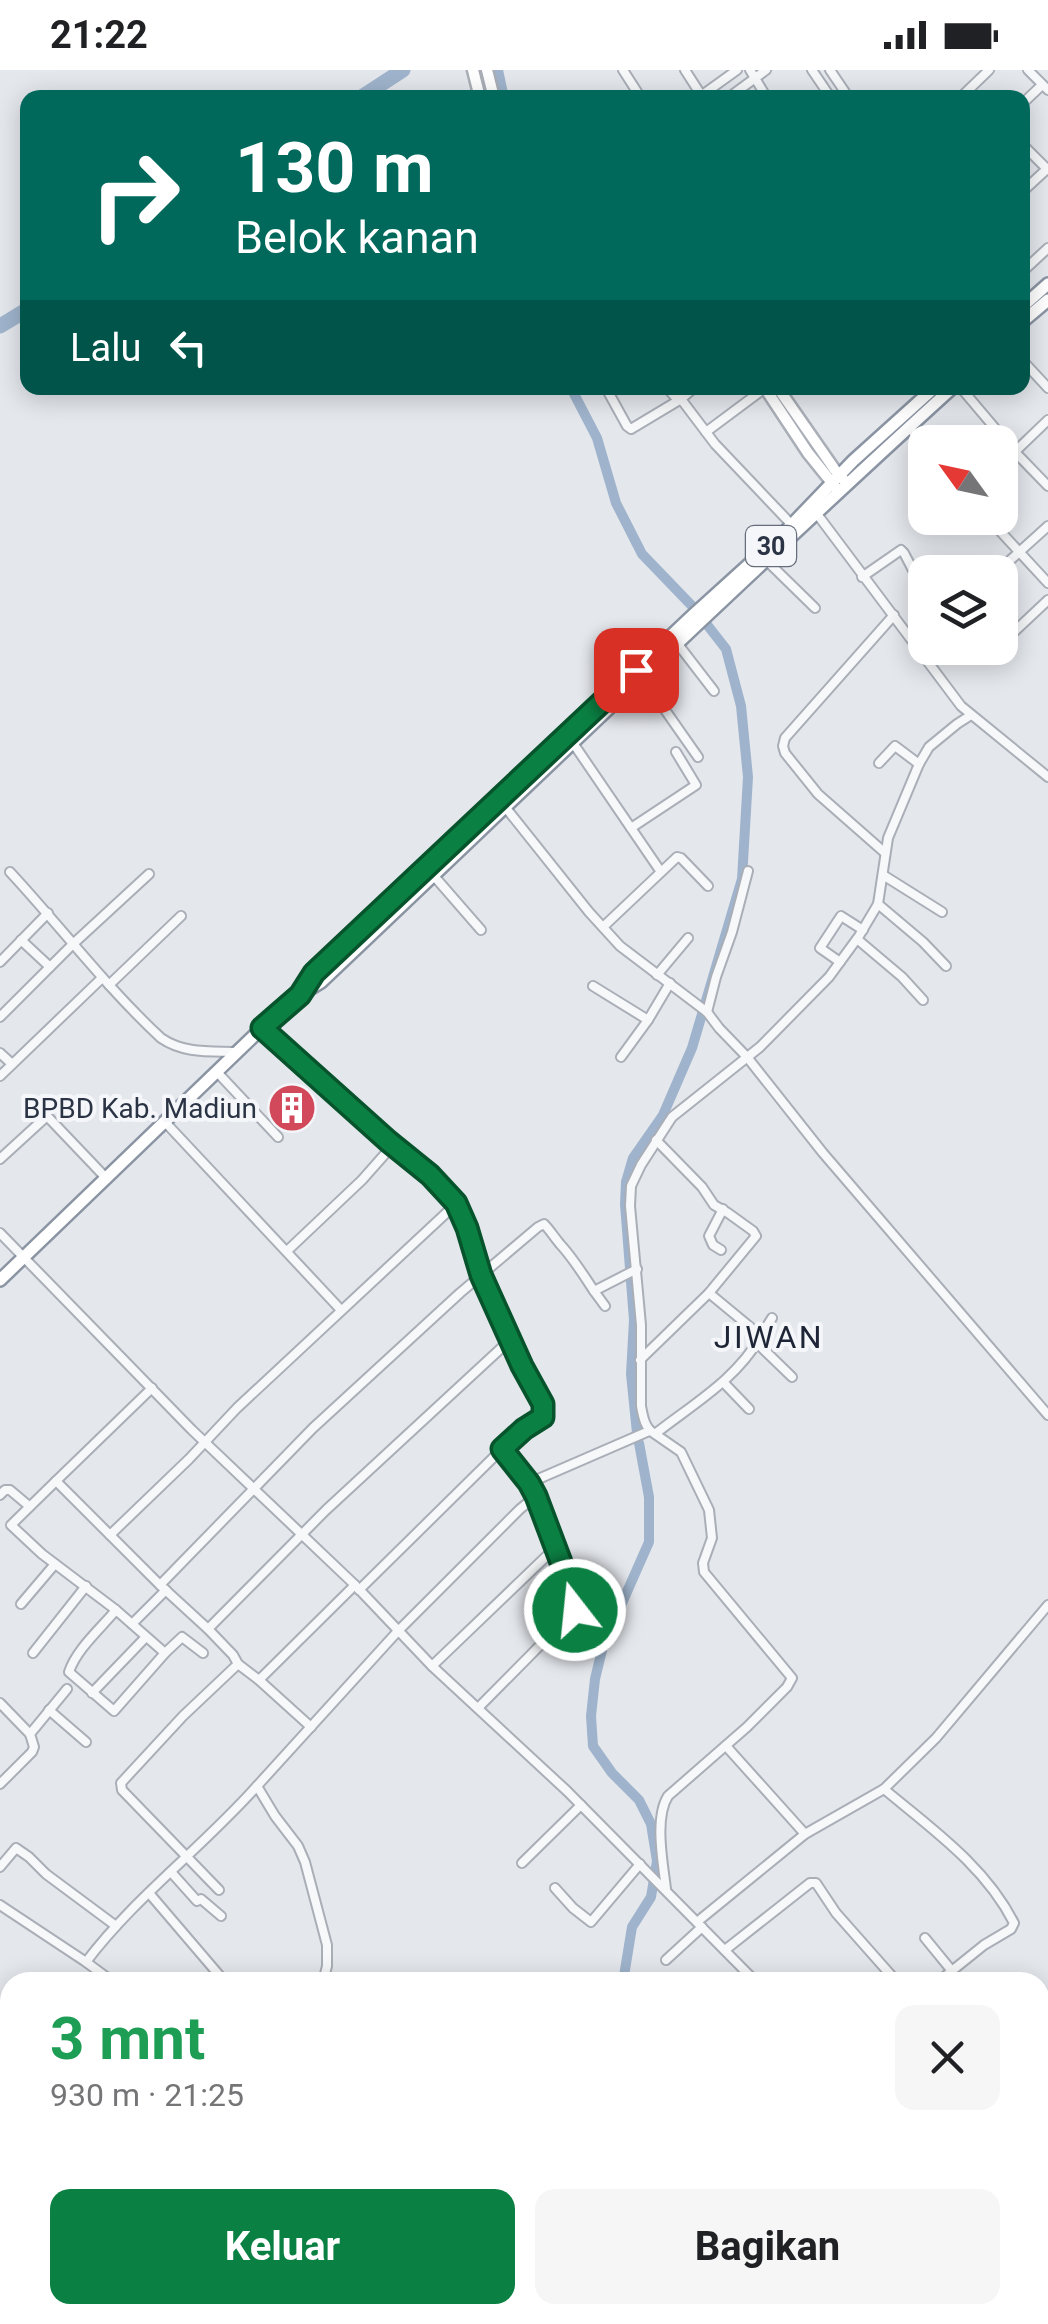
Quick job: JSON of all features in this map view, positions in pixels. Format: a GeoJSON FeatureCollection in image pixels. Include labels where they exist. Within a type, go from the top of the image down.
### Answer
{"type":"FeatureCollection","features":[{"type":"Feature","properties":{"kind":"highway","name":"30"},"geometry":{"type":"LineString","coordinates":[[390,909],[927,395]]}},
{"type":"Feature","properties":{"kind":"highway","name":"30"},"geometry":{"type":"LineString","coordinates":[[911,425],[944,395]]}},
{"type":"Feature","properties":{"kind":"highway","name":"30"},"geometry":{"type":"LineString","coordinates":[[0,1280],[300,995],[314,973],[434,876],[639,673],[677,643],[702,613],[817,514],[839,482],[908,428]]}},
{"type":"Feature","properties":{"kind":"main road"},"geometry":{"type":"LineString","coordinates":[[770,395],[808,453],[839,482]]}},
{"type":"Feature","properties":{"kind":"main road"},"geometry":{"type":"LineString","coordinates":[[783,395],[839,482]]}},
{"type":"Feature","properties":{"kind":"street"},"geometry":{"type":"LineString","coordinates":[[710,90],[737,70]]}},
{"type":"Feature","properties":{"kind":"street"},"geometry":{"type":"LineString","coordinates":[[752,74],[766,70]]}},
{"type":"Feature","properties":{"kind":"street"},"geometry":{"type":"LineString","coordinates":[[968,90],[989,70]]}},
{"type":"Feature","properties":{"kind":"street"},"geometry":{"type":"LineString","coordinates":[[1028,70],[1045,88]]}},
{"type":"Feature","properties":{"kind":"street"},"geometry":{"type":"LineString","coordinates":[[1030,369],[1048,388]]}},
{"type":"Feature","properties":{"kind":"street"},"geometry":{"type":"LineString","coordinates":[[610,395],[630,429],[686,395]]}},
{"type":"Feature","properties":{"kind":"street"},"geometry":{"type":"LineString","coordinates":[[675,395],[792,526]]}},
{"type":"Feature","properties":{"kind":"street"},"geometry":{"type":"LineString","coordinates":[[706,432],[756,395]]}},
{"type":"Feature","properties":{"kind":"street"},"geometry":{"type":"LineString","coordinates":[[967,395],[992,425]]}},
{"type":"Feature","properties":{"kind":"street"},"geometry":{"type":"LineString","coordinates":[[1018,449],[1048,420]]}},
{"type":"Feature","properties":{"kind":"street"},"geometry":{"type":"LineString","coordinates":[[1018,455],[1048,486]]}},
{"type":"Feature","properties":{"kind":"street"},"geometry":{"type":"LineString","coordinates":[[817,514],[952,694],[971,715],[1048,778]]}},
{"type":"Feature","properties":{"kind":"street"},"geometry":{"type":"LineString","coordinates":[[1015,555],[1048,526]]}},
{"type":"Feature","properties":{"kind":"street"},"geometry":{"type":"LineString","coordinates":[[1005,535],[1048,582]]}},
{"type":"Feature","properties":{"kind":"street"},"geometry":{"type":"LineString","coordinates":[[862,577],[900,550],[908,560]]}},
{"type":"Feature","properties":{"kind":"street"},"geometry":{"type":"LineString","coordinates":[[766,560],[814,608]]}},
{"type":"Feature","properties":{"kind":"street"},"geometry":{"type":"LineString","coordinates":[[1018,628],[1048,600]]}},
{"type":"Feature","properties":{"kind":"street"},"geometry":{"type":"LineString","coordinates":[[884,852],[818,794],[783,746],[796,725],[894,615]]}},
{"type":"Feature","properties":{"kind":"street"},"geometry":{"type":"LineString","coordinates":[[677,643],[714,691]]}},
{"type":"Feature","properties":{"kind":"street"},"geometry":{"type":"LineString","coordinates":[[639,673],[698,758]]}},
{"type":"Feature","properties":{"kind":"street"},"geometry":{"type":"LineString","coordinates":[[666,1889],[662,1848],[664,1802],[787,1687],[791,1676],[704,1572],[703,1563],[712,1538],[709,1510],[680,1452],[652,1433],[643,1420],[631,1186],[667,1122],[782,1027],[818,991],[856,940],[878,904],[884,852],[919,764],[930,747],[971,715]]}},
{"type":"Feature","properties":{"kind":"street"},"geometry":{"type":"LineString","coordinates":[[572,743],[661,872]]}},
{"type":"Feature","properties":{"kind":"street"},"geometry":{"type":"LineString","coordinates":[[878,763],[895,746],[919,764]]}},
{"type":"Feature","properties":{"kind":"street"},"geometry":{"type":"LineString","coordinates":[[631,828],[696,785],[676,752]]}},
{"type":"Feature","properties":{"kind":"street"},"geometry":{"type":"LineString","coordinates":[[506,808],[630,956],[706,1011],[748,1057],[823,1153],[1048,1415]]}},
{"type":"Feature","properties":{"kind":"street"},"geometry":{"type":"LineString","coordinates":[[603,927],[677,857],[708,886]]}},
{"type":"Feature","properties":{"kind":"street"},"geometry":{"type":"LineString","coordinates":[[10,872],[105,981],[171,1045],[186,1050],[237,1052]]}},
{"type":"Feature","properties":{"kind":"street"},"geometry":{"type":"LineString","coordinates":[[706,1011],[748,872]]}},
{"type":"Feature","properties":{"kind":"street"},"geometry":{"type":"LineString","coordinates":[[0,1017],[149,874]]}},
{"type":"Feature","properties":{"kind":"street"},"geometry":{"type":"LineString","coordinates":[[883,875],[942,912]]}},
{"type":"Feature","properties":{"kind":"street"},"geometry":{"type":"LineString","coordinates":[[434,876],[482,930]]}},
{"type":"Feature","properties":{"kind":"street"},"geometry":{"type":"LineString","coordinates":[[878,904],[946,966]]}},
{"type":"Feature","properties":{"kind":"street"},"geometry":{"type":"LineString","coordinates":[[0,962],[48,913]]}},
{"type":"Feature","properties":{"kind":"street"},"geometry":{"type":"LineString","coordinates":[[0,1076],[181,916]]}},
{"type":"Feature","properties":{"kind":"street"},"geometry":{"type":"LineString","coordinates":[[840,962],[820,948],[841,916],[863,930]]}},
{"type":"Feature","properties":{"kind":"street"},"geometry":{"type":"LineString","coordinates":[[657,975],[688,938]]}},
{"type":"Feature","properties":{"kind":"street"},"geometry":{"type":"LineString","coordinates":[[21,940],[50,967]]}},
{"type":"Feature","properties":{"kind":"street"},"geometry":{"type":"LineString","coordinates":[[856,940],[902,976],[922,1000]]}},
{"type":"Feature","properties":{"kind":"street"},"geometry":{"type":"LineString","coordinates":[[621,1056],[670,983]]}},
{"type":"Feature","properties":{"kind":"street"},"geometry":{"type":"LineString","coordinates":[[592,986],[648,1020]]}},
{"type":"Feature","properties":{"kind":"street"},"geometry":{"type":"LineString","coordinates":[[259,1680],[502,1449],[543,1417],[544,1410],[481,1275],[456,1203],[262,1028]]}},
{"type":"Feature","properties":{"kind":"street"},"geometry":{"type":"LineString","coordinates":[[0,1053],[12,1064]]}},
{"type":"Feature","properties":{"kind":"street"},"geometry":{"type":"LineString","coordinates":[[217,1072],[278,1137]]}},
{"type":"Feature","properties":{"kind":"street"},"geometry":{"type":"LineString","coordinates":[[0,1159],[47,1116],[106,1179]]}},
{"type":"Feature","properties":{"kind":"street"},"geometry":{"type":"LineString","coordinates":[[165,1122],[341,1310]]}},
{"type":"Feature","properties":{"kind":"street"},"geometry":{"type":"LineString","coordinates":[[640,1360],[709,1293],[756,1236],[714,1205],[702,1187],[656,1140]]}},
{"type":"Feature","properties":{"kind":"street"},"geometry":{"type":"LineString","coordinates":[[287,1251],[393,1145]]}},
{"type":"Feature","properties":{"kind":"street"},"geometry":{"type":"LineString","coordinates":[[110,1535],[321,1327],[456,1203]]}},
{"type":"Feature","properties":{"kind":"street"},"geometry":{"type":"LineString","coordinates":[[720,1250],[709,1236],[723,1209]]}},
{"type":"Feature","properties":{"kind":"street"},"geometry":{"type":"LineString","coordinates":[[132,1624],[313,1428],[538,1226],[549,1227],[605,1306]]}},
{"type":"Feature","properties":{"kind":"street"},"geometry":{"type":"LineString","coordinates":[[0,1234],[432,1666],[581,1805],[747,1972]]}},
{"type":"Feature","properties":{"kind":"street"},"geometry":{"type":"LineString","coordinates":[[594,1291],[636,1270]]}},
{"type":"Feature","properties":{"kind":"street"},"geometry":{"type":"LineString","coordinates":[[709,1293],[759,1339],[792,1377]]}},
{"type":"Feature","properties":{"kind":"street"},"geometry":{"type":"LineString","coordinates":[[529,1483],[652,1433],[724,1383],[740,1367],[772,1318]]}},
{"type":"Feature","properties":{"kind":"street"},"geometry":{"type":"LineString","coordinates":[[208,1629],[302,1534],[510,1340]]}},
{"type":"Feature","properties":{"kind":"street"},"geometry":{"type":"LineString","coordinates":[[724,1383],[749,1408]]}},
{"type":"Feature","properties":{"kind":"street"},"geometry":{"type":"LineString","coordinates":[[11,1525],[152,1388]]}},
{"type":"Feature","properties":{"kind":"street"},"geometry":{"type":"LineString","coordinates":[[478,1708],[575,1610],[576,1602],[536,1496],[502,1449]]}},
{"type":"Feature","properties":{"kind":"street"},"geometry":{"type":"LineString","coordinates":[[56,1481],[208,1629],[238,1664],[311,1728]]}},
{"type":"Feature","properties":{"kind":"street"},"geometry":{"type":"LineString","coordinates":[[0,1495],[10,1490],[29,1506]]}},
{"type":"Feature","properties":{"kind":"street"},"geometry":{"type":"LineString","coordinates":[[86,1962],[116,1926],[229,1817],[398,1631],[536,1496]]}},
{"type":"Feature","properties":{"kind":"street"},"geometry":{"type":"LineString","coordinates":[[0,1515],[164,1653]]}},
{"type":"Feature","properties":{"kind":"street"},"geometry":{"type":"LineString","coordinates":[[432,1666],[556,1548]]}},
{"type":"Feature","properties":{"kind":"street"},"geometry":{"type":"LineString","coordinates":[[21,1604],[55,1564]]}},
{"type":"Feature","properties":{"kind":"street"},"geometry":{"type":"LineString","coordinates":[[33,1652],[86,1586]]}},
{"type":"Feature","properties":{"kind":"street"},"geometry":{"type":"LineString","coordinates":[[666,1960],[699,1925],[806,1834],[884,1790],[936,1738],[1048,1605]]}},
{"type":"Feature","properties":{"kind":"street"},"geometry":{"type":"LineString","coordinates":[[116,1610],[68,1669],[114,1710],[182,1636],[203,1653]]}},
{"type":"Feature","properties":{"kind":"street"},"geometry":{"type":"LineString","coordinates":[[92,1693],[145,1638]]}},
{"type":"Feature","properties":{"kind":"street"},"geometry":{"type":"LineString","coordinates":[[219,1890],[122,1790],[121,1783],[238,1664]]}},
{"type":"Feature","properties":{"kind":"street"},"geometry":{"type":"LineString","coordinates":[[30,1734],[68,1689]]}},
{"type":"Feature","properties":{"kind":"street"},"geometry":{"type":"LineString","coordinates":[[0,1703],[30,1734],[34,1747],[0,1784]]}},
{"type":"Feature","properties":{"kind":"street"},"geometry":{"type":"LineString","coordinates":[[48,1710],[86,1742]]}},
{"type":"Feature","properties":{"kind":"street"},"geometry":{"type":"LineString","coordinates":[[726,1746],[806,1834]]}},
{"type":"Feature","properties":{"kind":"street"},"geometry":{"type":"LineString","coordinates":[[257,1786],[305,1862],[327,1944],[326,1972]]}},
{"type":"Feature","properties":{"kind":"street"},"geometry":{"type":"LineString","coordinates":[[884,1790],[976,1868],[1014,1923],[1012,1929],[952,1971],[925,1938]]}},
{"type":"Feature","properties":{"kind":"street"},"geometry":{"type":"LineString","coordinates":[[522,1863],[581,1805]]}},
{"type":"Feature","properties":{"kind":"street"},"geometry":{"type":"LineString","coordinates":[[0,1867],[16,1848],[116,1926]]}},
{"type":"Feature","properties":{"kind":"street"},"geometry":{"type":"LineString","coordinates":[[555,1888],[591,1922],[642,1866]]}},
{"type":"Feature","properties":{"kind":"street"},"geometry":{"type":"LineString","coordinates":[[172,1872],[197,1901],[200,1898],[220,1916]]}},
{"type":"Feature","properties":{"kind":"street"},"geometry":{"type":"LineString","coordinates":[[726,1950],[810,1883],[816,1883],[836,1913],[887,1972]]}},
{"type":"Feature","properties":{"kind":"street"},"geometry":{"type":"LineString","coordinates":[[149,1893],[216,1972]]}},
{"type":"Feature","properties":{"kind":"street"},"geometry":{"type":"LineString","coordinates":[[1,1907],[100,1972]]}},
{"type":"Feature","properties":{"kind":"waterway"},"geometry":{"type":"LineString","coordinates":[[372,90],[403,70]]}},
{"type":"Feature","properties":{"kind":"waterway"},"geometry":{"type":"LineString","coordinates":[[498,70],[502,90]]}},
{"type":"Feature","properties":{"kind":"waterway"},"geometry":{"type":"LineString","coordinates":[[0,326],[20,314]]}},
{"type":"Feature","properties":{"kind":"waterway"},"geometry":{"type":"LineString","coordinates":[[575,395],[597,438],[616,503],[642,554],[694,608],[726,649],[741,706],[748,777],[742,879],[692,1048],[663,1115],[633,1158],[626,1182],[634,1320],[631,1374],[637,1433]]}},
{"type":"Feature","properties":{"kind":"waterway"},"geometry":{"type":"LineString","coordinates":[[625,1972],[632,1927],[651,1897],[657,1861],[651,1824],[639,1800],[612,1773],[593,1746],[591,1716],[603,1646],[649,1542],[649,1497],[639,1443]]}},
{"type":"Feature","properties":{"kind":"place","name":"BPBD Kab. Madiun"},"geometry":{"type":"Point","coordinates":[292,1108]}},
{"type":"Feature","properties":{"kind":"district","name":"JIWAN"},"geometry":{"type":"Point","coordinates":[769,1337]}},
{"type":"Feature","properties":{"kind":"route"},"geometry":{"type":"LineString","coordinates":[[575,1610],[576,1602],[536,1496],[502,1449],[543,1417],[543,1404],[481,1275],[456,1203],[430,1175],[262,1028],[300,995],[314,973],[636,670]]}}]}
